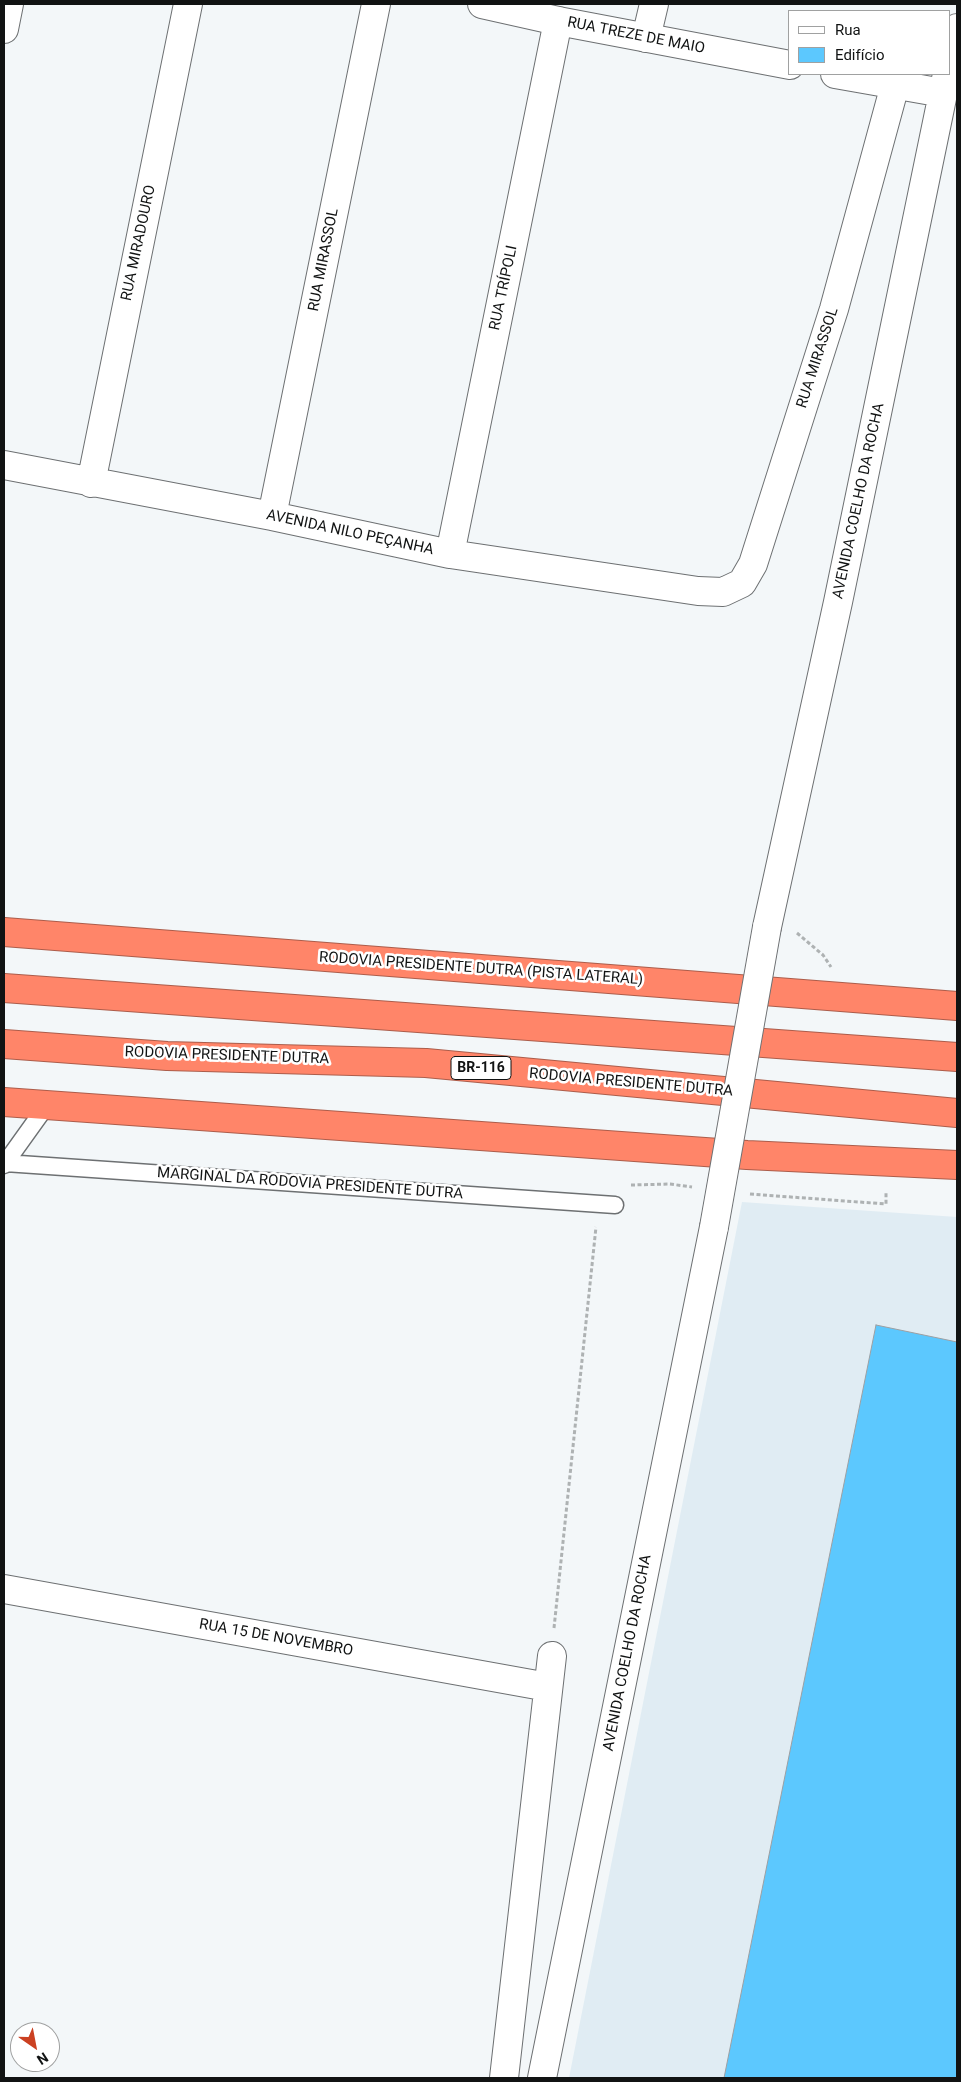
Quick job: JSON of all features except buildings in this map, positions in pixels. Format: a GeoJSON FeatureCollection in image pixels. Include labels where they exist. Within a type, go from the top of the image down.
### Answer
{"type":"FeatureCollection","features":[{"type":"Feature","properties":{"kind":"highway","name":"RODOVIA PRESIDENTE DUTRA (PISTA LATERAL)"},"geometry":{"type":"LineString","coordinates":[[4,932],[957,1006]]}},
{"type":"Feature","properties":{"kind":"highway"},"geometry":{"type":"LineString","coordinates":[[4,988],[957,1057]]}},
{"type":"Feature","properties":{"kind":"highway","name":"RODOVIA PRESIDENTE DUTRA"},"geometry":{"type":"LineString","coordinates":[[4,1044],[167,1056],[426,1063],[957,1113]]}},
{"type":"Feature","properties":{"kind":"highway"},"geometry":{"type":"LineString","coordinates":[[4,1102],[747,1154],[957,1165]]}},
{"type":"Feature","properties":{"kind":"street"},"geometry":{"type":"LineString","coordinates":[[4,29],[9,4]]}},
{"type":"Feature","properties":{"kind":"street","name":"RUA MIRADOURO"},"geometry":{"type":"LineString","coordinates":[[90,483],[188,4]]}},
{"type":"Feature","properties":{"kind":"street","name":"RUA MIRASSOL"},"geometry":{"type":"LineString","coordinates":[[272,516],[376,4]]}},
{"type":"Feature","properties":{"kind":"street","name":"RUA TREZE DE MAIO"},"geometry":{"type":"LineString","coordinates":[[482,4],[558,21],[788,65]]}},
{"type":"Feature","properties":{"kind":"street"},"geometry":{"type":"LineString","coordinates":[[646,38],[654,4]]}},
{"type":"Feature","properties":{"kind":"street","name":"RUA TRÍPOLI"},"geometry":{"type":"LineString","coordinates":[[450,554],[558,21]]}},
{"type":"Feature","properties":{"kind":"street"},"geometry":{"type":"LineString","coordinates":[[951,58],[957,28]]}},
{"type":"Feature","properties":{"kind":"street"},"geometry":{"type":"LineString","coordinates":[[840,75],[895,85],[945,83]]}},
{"type":"Feature","properties":{"kind":"street","name":"AVENIDA COELHO DA ROCHA"},"geometry":{"type":"LineString","coordinates":[[542,2078],[714,1228],[768,922],[836,612],[945,83]]}},
{"type":"Feature","properties":{"kind":"street","name":"RUA MIRASSOL"},"geometry":{"type":"LineString","coordinates":[[698,592],[722,592],[742,583],[753,564],[834,309],[895,85]]}},
{"type":"Feature","properties":{"kind":"street","name":"AVENIDA NILO PEÇANHA"},"geometry":{"type":"LineString","coordinates":[[4,465],[90,483],[272,516],[450,554],[698,592]]}},
{"type":"Feature","properties":{"kind":"street","name":"RUA 15 DE NOVEMBRO"},"geometry":{"type":"LineString","coordinates":[[4,1589],[548,1687]]}},
{"type":"Feature","properties":{"kind":"street"},"geometry":{"type":"LineString","coordinates":[[504,2078],[552,1656]]}},
{"type":"Feature","properties":{"kind":"lane"},"geometry":{"type":"LineString","coordinates":[[4,1164],[47,1105]]}},
{"type":"Feature","properties":{"kind":"lane","name":"MARGINAL DA RODOVIA PRESIDENTE DUTRA"},"geometry":{"type":"LineString","coordinates":[[4,1164],[607,1204]]}},
{"type":"Feature","properties":{"kind":"path"},"geometry":{"type":"LineString","coordinates":[[768,922],[804,938],[823,955],[833,970],[839,996]]}},
{"type":"Feature","properties":{"kind":"path"},"geometry":{"type":"LineString","coordinates":[[745,1193],[886,1204],[887,1161]]}},
{"type":"Feature","properties":{"kind":"path"},"geometry":{"type":"LineString","coordinates":[[552,1656],[607,1204],[618,1186],[670,1184]]}},
{"type":"Feature","properties":{"kind":"shaded area"},"geometry":{"type":"Polygon","coordinates":[[[742,1202],[957,1217],[957,2078],[569,2078],[742,1202]]]}}]}
